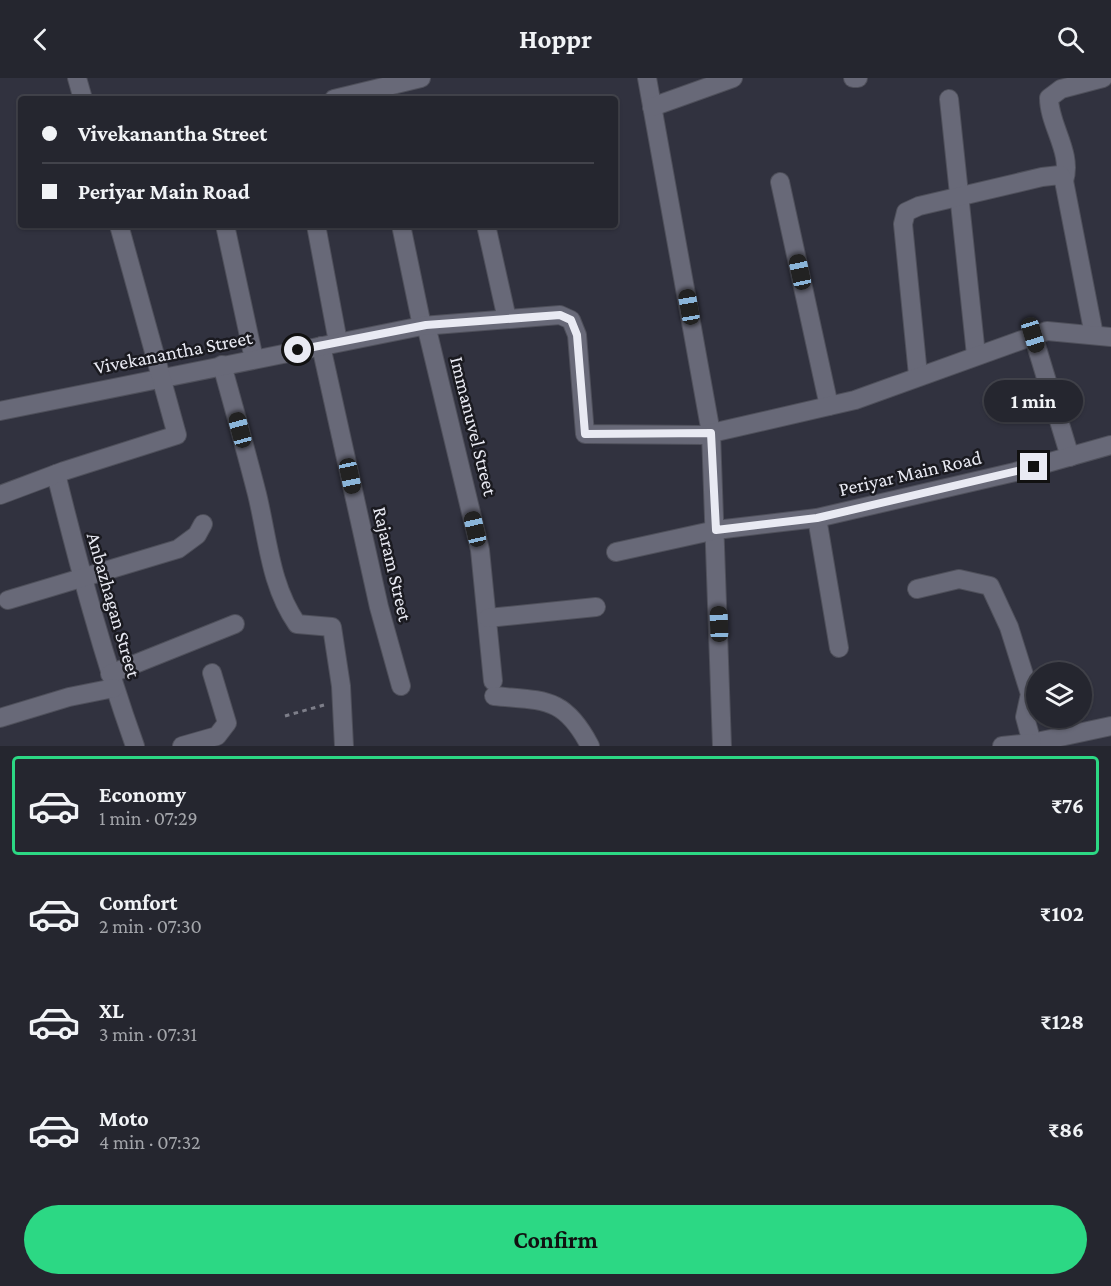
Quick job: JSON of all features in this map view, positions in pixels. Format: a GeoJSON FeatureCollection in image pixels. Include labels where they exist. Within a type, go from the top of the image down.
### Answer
{"type":"FeatureCollection","features":[{"type":"Feature","properties":{"kind":"street"},"geometry":{"type":"LineString","coordinates":[[77,78],[82,96]]}},
{"type":"Feature","properties":{"kind":"street"},"geometry":{"type":"LineString","coordinates":[[346,96],[421,78]]}},
{"type":"Feature","properties":{"kind":"street"},"geometry":{"type":"LineString","coordinates":[[647,78],[711,433],[722,746]]}},
{"type":"Feature","properties":{"kind":"street"},"geometry":{"type":"LineString","coordinates":[[652,108],[733,78]]}},
{"type":"Feature","properties":{"kind":"street"},"geometry":{"type":"LineString","coordinates":[[853,78],[858,78]]}},
{"type":"Feature","properties":{"kind":"street"},"geometry":{"type":"LineString","coordinates":[[1064,181],[1067,171],[1065,160],[1048,98],[1060,89],[1103,78]]}},
{"type":"Feature","properties":{"kind":"street"},"geometry":{"type":"LineString","coordinates":[[949,99],[976,355]]}},
{"type":"Feature","properties":{"kind":"street"},"geometry":{"type":"LineString","coordinates":[[711,433],[855,400],[918,375],[1047,331],[1103,336],[1064,181],[1060,175],[1055,174],[960,196],[919,206],[906,212],[903,217],[918,375]]}},
{"type":"Feature","properties":{"kind":"street"},"geometry":{"type":"LineString","coordinates":[[780,182],[829,406]]}},
{"type":"Feature","properties":{"kind":"street"},"geometry":{"type":"LineString","coordinates":[[0,495],[56,474],[177,435],[120,228]]}},
{"type":"Feature","properties":{"kind":"street"},"geometry":{"type":"LineString","coordinates":[[226,228],[254,359]]}},
{"type":"Feature","properties":{"kind":"street","name":"Rajaram Street"},"geometry":{"type":"LineString","coordinates":[[316,228],[330,344],[379,607],[401,686]]}},
{"type":"Feature","properties":{"kind":"street","name":"Immanuvel Street"},"geometry":{"type":"LineString","coordinates":[[401,228],[480,550],[493,688],[551,702],[579,726],[590,746]]}},
{"type":"Feature","properties":{"kind":"street"},"geometry":{"type":"LineString","coordinates":[[487,228],[507,319]]}},
{"type":"Feature","properties":{"kind":"street","name":"Vivekanantha Street"},"geometry":{"type":"LineString","coordinates":[[0,411],[424,326],[560,315],[571,320],[577,335],[585,434],[711,433]]}},
{"type":"Feature","properties":{"kind":"street"},"geometry":{"type":"LineString","coordinates":[[1033,335],[1070,457]]}},
{"type":"Feature","properties":{"kind":"street"},"geometry":{"type":"LineString","coordinates":[[222,365],[257,495],[275,582],[287,609],[297,624],[332,627],[341,686],[344,746]]}},
{"type":"Feature","properties":{"kind":"street","name":"Periyar Main Road"},"geometry":{"type":"LineString","coordinates":[[616,552],[716,530],[817,518],[1111,445]]}},
{"type":"Feature","properties":{"kind":"street","name":"Anbazhagan Street"},"geometry":{"type":"LineString","coordinates":[[56,474],[82,577],[112,681],[135,746]]}},
{"type":"Feature","properties":{"kind":"street"},"geometry":{"type":"LineString","coordinates":[[817,518],[839,648]]}},
{"type":"Feature","properties":{"kind":"street"},"geometry":{"type":"LineString","coordinates":[[8,600],[178,549],[197,535],[203,524]]}},
{"type":"Feature","properties":{"kind":"street"},"geometry":{"type":"LineString","coordinates":[[917,589],[959,579],[990,586],[1009,627],[1030,693],[1025,717],[1032,742]]}},
{"type":"Feature","properties":{"kind":"street"},"geometry":{"type":"LineString","coordinates":[[488,618],[596,607]]}},
{"type":"Feature","properties":{"kind":"street"},"geometry":{"type":"LineString","coordinates":[[0,718],[112,681],[235,624]]}},
{"type":"Feature","properties":{"kind":"street"},"geometry":{"type":"LineString","coordinates":[[182,746],[217,736],[227,723],[212,672]]}},
{"type":"Feature","properties":{"kind":"street"},"geometry":{"type":"LineString","coordinates":[[1002,746],[1086,739],[1111,726]]}},
{"type":"Feature","properties":{"kind":"path"},"geometry":{"type":"LineString","coordinates":[[285,716],[340,701]]}},
{"type":"Feature","properties":{"kind":"route"},"geometry":{"type":"LineString","coordinates":[[298,350],[426,325],[548,314],[560,315],[571,320],[577,335],[585,434],[703,435],[711,433],[716,530],[817,518],[1034,467]]}}]}
